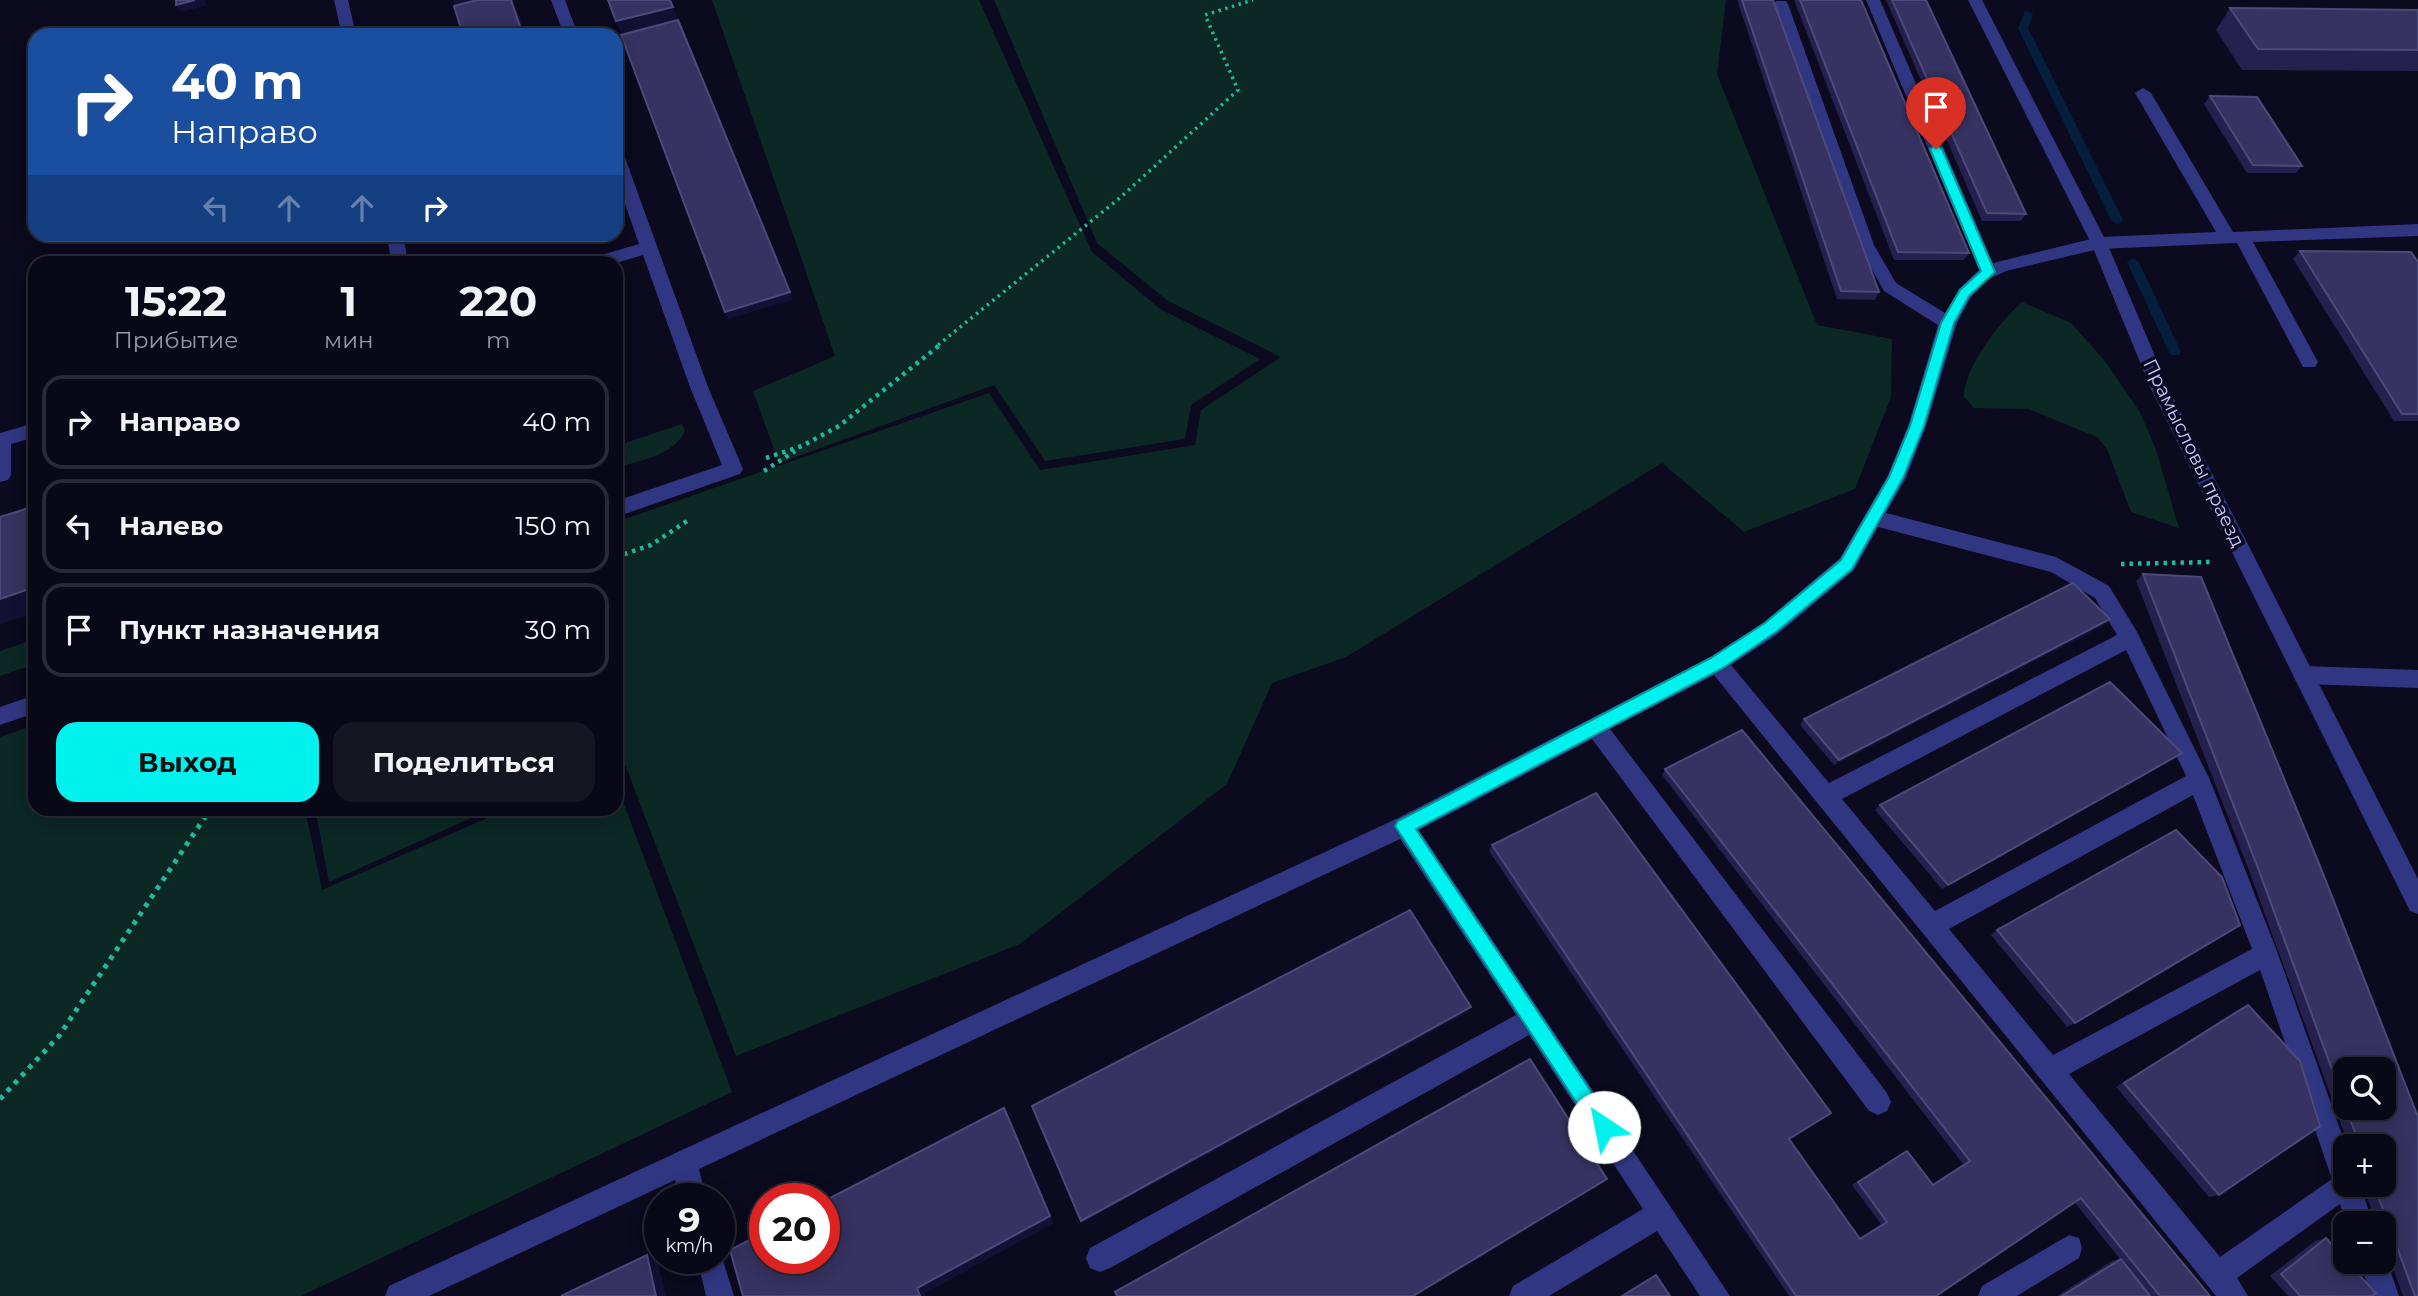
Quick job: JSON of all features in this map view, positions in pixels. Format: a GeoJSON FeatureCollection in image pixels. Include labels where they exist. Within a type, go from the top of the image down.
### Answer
{"type":"FeatureCollection","features":[{"type":"Feature","properties":{"kind":"street"},"geometry":{"type":"LineString","coordinates":[[341,0],[347,28]]}},
{"type":"Feature","properties":{"kind":"street"},"geometry":{"type":"LineString","coordinates":[[558,0],[568,28]]}},
{"type":"Feature","properties":{"kind":"street"},"geometry":{"type":"LineString","coordinates":[[1873,0],[1988,272]]}},
{"type":"Feature","properties":{"kind":"street","name":"Прамысловы праезд"},"geometry":{"type":"LineString","coordinates":[[1975,0],[2099,243],[2160,389],[2418,903]]}},
{"type":"Feature","properties":{"kind":"street"},"geometry":{"type":"LineString","coordinates":[[1781,4],[1866,245],[1890,287],[1948,323]]}},
{"type":"Feature","properties":{"kind":"street"},"geometry":{"type":"LineString","coordinates":[[2143,93],[2235,237],[2309,362]]}},
{"type":"Feature","properties":{"kind":"street"},"geometry":{"type":"LineString","coordinates":[[623,174],[699,387],[733,469],[623,507]]}},
{"type":"Feature","properties":{"kind":"street"},"geometry":{"type":"LineString","coordinates":[[400,1296],[1404,826],[1717,663],[1771,628],[1847,565],[1896,478],[1917,426],[1948,323],[1965,293],[1988,272],[2030,257],[2099,243],[2418,230]]}},
{"type":"Feature","properties":{"kind":"street"},"geometry":{"type":"LineString","coordinates":[[618,256],[650,247]]}},
{"type":"Feature","properties":{"kind":"street"},"geometry":{"type":"LineString","coordinates":[[1,475],[2,440],[28,432]]}},
{"type":"Feature","properties":{"kind":"street"},"geometry":{"type":"LineString","coordinates":[[1874,518],[2056,565],[2102,592],[2130,638],[2199,780],[2266,954],[2333,1145]]}},
{"type":"Feature","properties":{"kind":"street"},"geometry":{"type":"LineString","coordinates":[[1825,796],[2130,638]]}},
{"type":"Feature","properties":{"kind":"street"},"geometry":{"type":"LineString","coordinates":[[1717,663],[2225,1286],[2333,1196]]}},
{"type":"Feature","properties":{"kind":"street"},"geometry":{"type":"LineString","coordinates":[[2304,675],[2418,679]]}},
{"type":"Feature","properties":{"kind":"street"},"geometry":{"type":"LineString","coordinates":[[0,716],[28,706]]}},
{"type":"Feature","properties":{"kind":"street"},"geometry":{"type":"LineString","coordinates":[[1595,728],[1878,1102]]}},
{"type":"Feature","properties":{"kind":"street"},"geometry":{"type":"LineString","coordinates":[[1931,926],[2199,780]]}},
{"type":"Feature","properties":{"kind":"street"},"geometry":{"type":"LineString","coordinates":[[1404,826],[1716,1296]]}},
{"type":"Feature","properties":{"kind":"street"},"geometry":{"type":"LineString","coordinates":[[2050,1071],[2266,954]]}},
{"type":"Feature","properties":{"kind":"street"},"geometry":{"type":"LineString","coordinates":[[1100,1258],[1532,1020]]}},
{"type":"Feature","properties":{"kind":"street"},"geometry":{"type":"LineString","coordinates":[[684,1163],[689,1183]]}},
{"type":"Feature","properties":{"kind":"street"},"geometry":{"type":"LineString","coordinates":[[1523,1296],[1661,1213]]}},
{"type":"Feature","properties":{"kind":"street"},"geometry":{"type":"LineString","coordinates":[[1992,1296],[2069,1248]]}},
{"type":"Feature","properties":{"kind":"street"},"geometry":{"type":"LineString","coordinates":[[714,1274],[720,1296]]}},
{"type":"Feature","properties":{"kind":"street"},"geometry":{"type":"LineString","coordinates":[[2378,1274],[2385,1296]]}},
{"type":"Feature","properties":{"kind":"path"},"geometry":{"type":"LineString","coordinates":[[733,469],[802,446],[839,426],[1131,188],[1238,90],[1205,15],[1254,0]]}},
{"type":"Feature","properties":{"kind":"path"},"geometry":{"type":"LineString","coordinates":[[2120,565],[2246,561]]}},
{"type":"Feature","properties":{"kind":"path"},"geometry":{"type":"LineString","coordinates":[[0,1099],[59,1036],[206,816]]}},
{"type":"Feature","properties":{"kind":"green space"},"geometry":{"type":"Polygon","coordinates":[[[712,0],[979,0],[1092,252],[1160,309],[1260,359],[1191,405],[1185,439],[1045,461],[994,385],[779,463],[753,391],[835,356],[712,0]]]}},
{"type":"Feature","properties":{"kind":"green space"},"geometry":{"type":"Polygon","coordinates":[[[994,0],[1726,0],[1717,74],[1817,325],[1892,339],[1891,397],[1855,489],[1744,532],[1662,463],[1346,657],[1272,683],[1227,784],[1020,944],[736,1056],[623,759],[623,520],[989,393],[1040,470],[1195,445],[1201,410],[1281,357],[1168,301],[1097,243],[994,0]]]}},
{"type":"Feature","properties":{"kind":"green space"},"geometry":{"type":"Polygon","coordinates":[[[2022,302],[2071,323],[2104,360],[2140,412],[2156,450],[2179,528],[2131,512],[2107,449],[2097,437],[2028,409],[1974,408],[1964,397],[1970,372],[1977,359],[1994,333],[2022,302]]]}},
{"type":"Feature","properties":{"kind":"green space"},"geometry":{"type":"Polygon","coordinates":[[[682,424],[685,431],[673,446],[664,452],[623,466],[623,444],[682,424]]]}},
{"type":"Feature","properties":{"kind":"green space"},"geometry":{"type":"Polygon","coordinates":[[[28,641],[28,666],[0,676],[0,651],[28,641]]]}},
{"type":"Feature","properties":{"kind":"green space"},"geometry":{"type":"Polygon","coordinates":[[[28,727],[28,816],[306,816],[322,890],[492,816],[623,816],[623,802],[732,1092],[301,1296],[0,1296],[0,737],[28,727]]]}},
{"type":"Feature","properties":{"kind":"green space"},"geometry":{"type":"Polygon","coordinates":[[[317,816],[475,816],[329,882],[317,816]]]}},
{"type":"Feature","properties":{"kind":"building"},"geometry":{"type":"Polygon","coordinates":[[[176,0],[195,0],[176,5],[176,0]]]}},
{"type":"Feature","properties":{"kind":"building"},"geometry":{"type":"Polygon","coordinates":[[[477,0],[511,0],[521,28],[461,28],[454,6],[477,0]]]}},
{"type":"Feature","properties":{"kind":"building"},"geometry":{"type":"Polygon","coordinates":[[[608,0],[670,0],[673,7],[616,21],[608,0]]]}},
{"type":"Feature","properties":{"kind":"building"},"geometry":{"type":"Polygon","coordinates":[[[1742,0],[1773,0],[1879,292],[1841,291],[1742,0]]]}},
{"type":"Feature","properties":{"kind":"building"},"geometry":{"type":"Polygon","coordinates":[[[1800,0],[1861,0],[1969,253],[1898,252],[1800,0]]]}},
{"type":"Feature","properties":{"kind":"building"},"geometry":{"type":"Polygon","coordinates":[[[1892,0],[1926,0],[2026,214],[1987,213],[1892,0]]]}},
{"type":"Feature","properties":{"kind":"building"},"geometry":{"type":"Polygon","coordinates":[[[2230,8],[2418,10],[2418,50],[2258,49],[2230,8]]]}},
{"type":"Feature","properties":{"kind":"building"},"geometry":{"type":"Polygon","coordinates":[[[678,20],[790,292],[725,312],[623,34],[678,20]]]}},
{"type":"Feature","properties":{"kind":"building"},"geometry":{"type":"Polygon","coordinates":[[[2210,96],[2257,97],[2302,166],[2253,165],[2210,96]]]}},
{"type":"Feature","properties":{"kind":"building"},"geometry":{"type":"Polygon","coordinates":[[[2300,251],[2411,252],[2418,262],[2418,414],[2402,414],[2300,251]]]}},
{"type":"Feature","properties":{"kind":"building"},"geometry":{"type":"Polygon","coordinates":[[[28,508],[28,589],[0,599],[0,517],[28,508]]]}},
{"type":"Feature","properties":{"kind":"building"},"geometry":{"type":"Polygon","coordinates":[[[2143,574],[2201,577],[2322,871],[2395,1057],[2333,1057],[2333,1072],[2258,868],[2143,574]]]}},
{"type":"Feature","properties":{"kind":"building"},"geometry":{"type":"Polygon","coordinates":[[[2073,583],[2110,619],[1839,760],[1804,719],[2073,583]]]}},
{"type":"Feature","properties":{"kind":"building"},"geometry":{"type":"Polygon","coordinates":[[[2110,682],[2182,753],[1948,885],[1880,805],[2110,682]]]}},
{"type":"Feature","properties":{"kind":"building"},"geometry":{"type":"Polygon","coordinates":[[[1742,730],[2210,1296],[2160,1296],[2081,1198],[1936,1296],[1796,1296],[1492,845],[1596,793],[1831,1113],[1789,1139],[1860,1239],[1887,1222],[1858,1182],[1907,1151],[1933,1185],[1970,1161],[1665,769],[1742,730]]]}},
{"type":"Feature","properties":{"kind":"building"},"geometry":{"type":"Polygon","coordinates":[[[2176,830],[2222,877],[2240,925],[2075,1023],[1997,930],[2176,830]]]}},
{"type":"Feature","properties":{"kind":"building"},"geometry":{"type":"Polygon","coordinates":[[[1410,910],[1471,1007],[1081,1221],[1032,1106],[1410,910]]]}},
{"type":"Feature","properties":{"kind":"building"},"geometry":{"type":"Polygon","coordinates":[[[2248,1005],[2300,1061],[2320,1126],[2219,1195],[2124,1083],[2248,1005]]]}},
{"type":"Feature","properties":{"kind":"building"},"geometry":{"type":"Polygon","coordinates":[[[1530,1059],[1607,1179],[1413,1296],[1117,1296],[1115,1292],[1530,1059]]]}},
{"type":"Feature","properties":{"kind":"building"},"geometry":{"type":"Polygon","coordinates":[[[2396,1061],[2418,1117],[2418,1296],[2415,1296],[2396,1245],[2396,1211],[2384,1211],[2378,1197],[2396,1197],[2396,1134],[2356,1134],[2350,1120],[2396,1120],[2396,1061]]]}},
{"type":"Feature","properties":{"kind":"building"},"geometry":{"type":"Polygon","coordinates":[[[1004,1108],[1050,1216],[917,1288],[920,1296],[743,1296],[735,1268],[735,1247],[749,1240],[749,1274],[840,1274],[840,1193],[1004,1108]]]}},
{"type":"Feature","properties":{"kind":"building"},"geometry":{"type":"Polygon","coordinates":[[[2326,1238],[2333,1246],[2333,1274],[2358,1274],[2376,1293],[2372,1296],[2300,1296],[2281,1274],[2326,1238]]]}},
{"type":"Feature","properties":{"kind":"building"},"geometry":{"type":"Polygon","coordinates":[[[644,1256],[644,1274],[651,1274],[656,1296],[561,1296],[644,1256]]]}},
{"type":"Feature","properties":{"kind":"building"},"geometry":{"type":"Polygon","coordinates":[[[2121,1259],[2150,1296],[2062,1296],[2121,1259]]]}},
{"type":"Feature","properties":{"kind":"building"},"geometry":{"type":"Polygon","coordinates":[[[1656,1275],[1670,1296],[1622,1296],[1656,1275]]]}},
{"type":"Feature","properties":{"kind":"waterway"},"geometry":{"type":"LineString","coordinates":[[2028,13],[2023,28],[2117,220]]}},
{"type":"Feature","properties":{"kind":"waterway"},"geometry":{"type":"LineString","coordinates":[[2133,262],[2175,352]]}},
{"type":"Feature","properties":{"kind":"route"},"geometry":{"type":"LineString","coordinates":[[1604,1127],[1404,826],[1717,663],[1771,628],[1847,565],[1896,478],[1917,426],[1948,323],[1965,293],[1988,272],[1936,149]]}}]}
